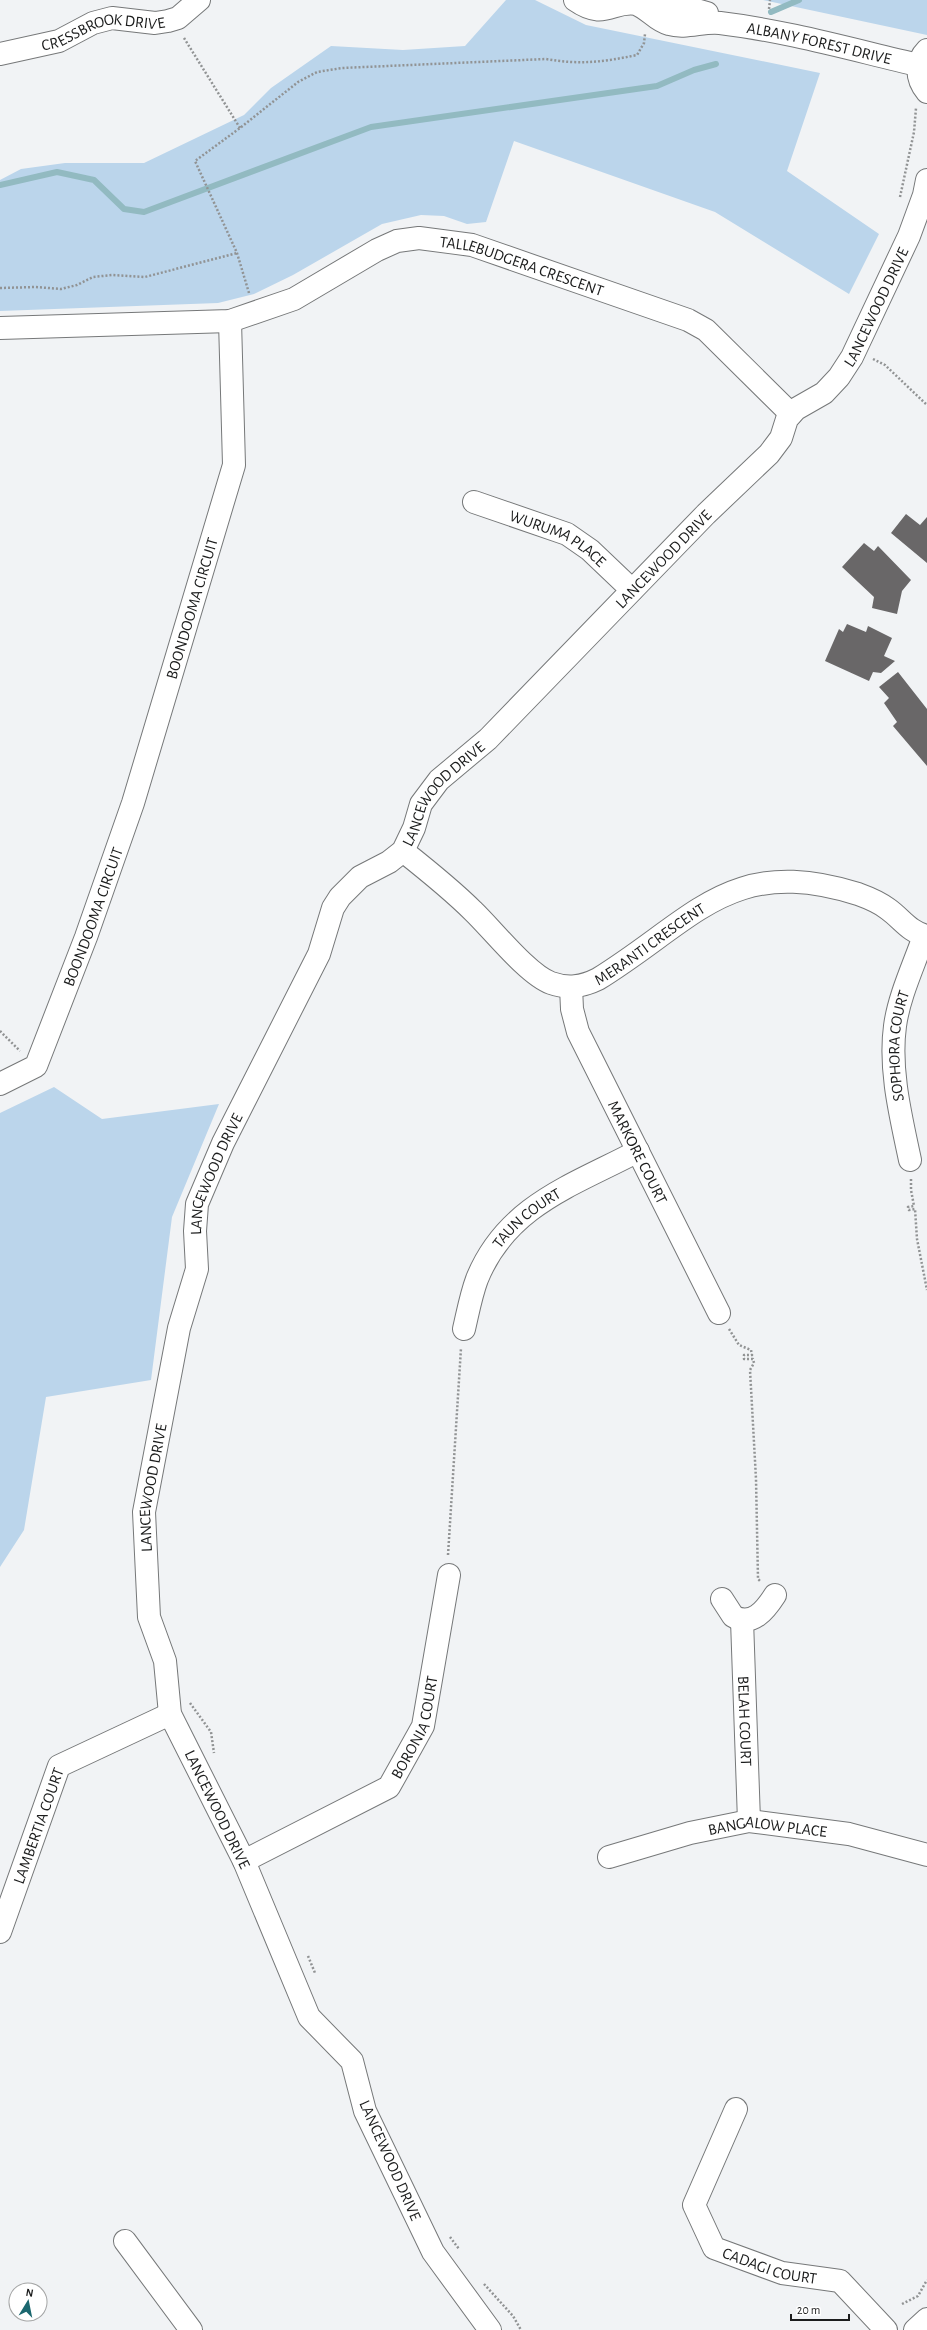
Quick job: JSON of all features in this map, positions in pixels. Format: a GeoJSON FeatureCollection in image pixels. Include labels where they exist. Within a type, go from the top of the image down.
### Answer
{"type":"FeatureCollection","features":[{"type":"Feature","properties":{"kind":"street","name":"CRESSBROOK DRIVE"},"geometry":{"type":"LineString","coordinates":[[0,54],[59,42],[93,23],[112,18],[155,23],[178,18],[199,0]]}},
{"type":"Feature","properties":{"kind":"street","name":"ALBANY FOREST DRIVE"},"geometry":{"type":"LineString","coordinates":[[575,0],[599,10],[621,2],[649,3],[664,23],[671,25],[718,22],[923,58]]}},
{"type":"Feature","properties":{"kind":"street"},"geometry":{"type":"LineString","coordinates":[[922,97],[919,79],[923,58]]}},
{"type":"Feature","properties":{"kind":"street","name":"LANCEWOOD DRIVE"},"geometry":{"type":"LineString","coordinates":[[490,2330],[433,2252],[365,2111],[352,2062],[309,2017],[244,1861],[170,1714],[165,1661],[149,1617],[144,1512],[178,1328],[197,1269],[195,1231],[197,1204],[223,1143],[319,954],[334,908],[340,897],[360,878],[389,862],[403,851],[414,828],[421,804],[439,780],[488,739],[706,514],[769,454],[781,438],[791,414],[831,387],[846,368],[856,349],[909,236],[924,195],[927,180]]}},
{"type":"Feature","properties":{"kind":"street","name":"TALLEBUDGERA CRESCENT"},"geometry":{"type":"LineString","coordinates":[[230,321],[294,299],[377,250],[397,240],[419,238],[450,241],[472,245],[540,267],[688,320],[706,330],[791,414]]}},
{"type":"Feature","properties":{"kind":"street"},"geometry":{"type":"LineString","coordinates":[[0,328],[230,321]]}},
{"type":"Feature","properties":{"kind":"street","name":"BOONDOOMA CIRCUIT"},"geometry":{"type":"LineString","coordinates":[[36,1066],[86,938],[134,803],[234,465],[230,321]]}},
{"type":"Feature","properties":{"kind":"street","name":"WURUMA PLACE"},"geometry":{"type":"LineString","coordinates":[[474,502],[548,526],[572,537],[590,550],[632,590]]}},
{"type":"Feature","properties":{"kind":"street","name":"MERANTI CRESCENT"},"geometry":{"type":"LineString","coordinates":[[403,851],[471,909],[534,972],[550,983],[571,987],[598,979],[718,897],[736,889],[764,883],[806,882],[858,894],[880,904],[909,929],[926,936]]}},
{"type":"Feature","properties":{"kind":"street","name":"SOPHORA COURT"},"geometry":{"type":"LineString","coordinates":[[910,1160],[898,1096],[893,1043],[900,1004],[926,936]]}},
{"type":"Feature","properties":{"kind":"street","name":"MARKORE COURT"},"geometry":{"type":"LineString","coordinates":[[571,987],[572,1009],[578,1032],[719,1313]]}},
{"type":"Feature","properties":{"kind":"street"},"geometry":{"type":"LineString","coordinates":[[0,1084],[36,1066]]}},
{"type":"Feature","properties":{"kind":"street","name":"TAUN COURT"},"geometry":{"type":"LineString","coordinates":[[464,1329],[478,1278],[494,1249],[512,1224],[524,1213],[555,1193],[638,1151]]}},
{"type":"Feature","properties":{"kind":"street","name":"BORONIA COURT"},"geometry":{"type":"LineString","coordinates":[[244,1861],[389,1787],[422,1726],[449,1575]]}},
{"type":"Feature","properties":{"kind":"street"},"geometry":{"type":"LineString","coordinates":[[722,1599],[733,1616],[742,1620],[756,1617],[775,1595]]}},
{"type":"Feature","properties":{"kind":"street","name":"BELAH COURT"},"geometry":{"type":"LineString","coordinates":[[742,1620],[749,1821]]}},
{"type":"Feature","properties":{"kind":"street","name":"LAMBERTIA COURT"},"geometry":{"type":"LineString","coordinates":[[0,1932],[59,1766],[170,1714]]}},
{"type":"Feature","properties":{"kind":"street","name":"BANGALOW PLACE"},"geometry":{"type":"LineString","coordinates":[[609,1856],[690,1833],[749,1821],[849,1834],[927,1855]]}},
{"type":"Feature","properties":{"kind":"street","name":"CADAGI COURT"},"geometry":{"type":"LineString","coordinates":[[736,2109],[694,2205],[714,2248],[782,2273],[840,2281],[886,2330]]}},
{"type":"Feature","properties":{"kind":"street"},"geometry":{"type":"LineString","coordinates":[[125,2241],[190,2330]]}},
{"type":"Feature","properties":{"kind":"street"},"geometry":{"type":"LineString","coordinates":[[915,2330],[927,2319]]}},
{"type":"Feature","properties":{"kind":"path"},"geometry":{"type":"LineString","coordinates":[[178,18],[185,42],[240,128]]}},
{"type":"Feature","properties":{"kind":"path"},"geometry":{"type":"LineString","coordinates":[[254,313],[237,252],[195,161],[240,128],[298,82],[317,72],[342,68],[546,59],[575,64],[612,60],[637,55],[644,43],[646,31]]}},
{"type":"Feature","properties":{"kind":"path"},"geometry":{"type":"LineString","coordinates":[[899,199],[922,97]]}},
{"type":"Feature","properties":{"kind":"path"},"geometry":{"type":"LineString","coordinates":[[0,288],[61,288],[77,286],[92,277],[112,275],[145,277],[237,252]]}},
{"type":"Feature","properties":{"kind":"path"},"geometry":{"type":"LineString","coordinates":[[856,349],[885,365],[927,405]]}},
{"type":"Feature","properties":{"kind":"path"},"geometry":{"type":"LineString","coordinates":[[0,1031],[36,1066]]}},
{"type":"Feature","properties":{"kind":"path"},"geometry":{"type":"LineString","coordinates":[[910,1160],[911,1190],[914,1206],[908,1207],[908,1210],[915,1209],[915,1227],[927,1290]]}},
{"type":"Feature","properties":{"kind":"path"},"geometry":{"type":"LineString","coordinates":[[719,1313],[739,1345],[748,1348],[752,1354],[744,1355],[744,1359],[753,1359],[754,1363],[750,1370],[756,1479],[758,1579],[775,1595]]}},
{"type":"Feature","properties":{"kind":"path"},"geometry":{"type":"LineString","coordinates":[[449,1575],[448,1531],[451,1524],[452,1470],[460,1356],[464,1329]]}},
{"type":"Feature","properties":{"kind":"path"},"geometry":{"type":"LineString","coordinates":[[188,1696],[188,1702],[200,1714],[211,1732],[215,1756]]}},
{"type":"Feature","properties":{"kind":"path"},"geometry":{"type":"LineString","coordinates":[[902,2304],[918,2296],[927,2280]]}},
{"type":"Feature","properties":{"kind":"shaded area"},"geometry":{"type":"Polygon","coordinates":[[[506,0],[535,0],[586,25],[820,73],[787,171],[879,234],[849,294],[715,212],[514,141],[486,222],[467,224],[444,216],[421,215],[382,224],[293,275],[254,294],[218,303],[0,311],[0,180],[21,169],[65,163],[144,163],[244,115],[271,88],[331,46],[403,50],[465,46],[506,0]]]}},
{"type":"Feature","properties":{"kind":"shaded area"},"geometry":{"type":"Polygon","coordinates":[[[763,0],[927,0],[927,35],[763,0]]]}},
{"type":"Feature","properties":{"kind":"shaded area"},"geometry":{"type":"Polygon","coordinates":[[[54,1087],[102,1119],[219,1104],[172,1217],[151,1380],[46,1397],[24,1530],[0,1567],[0,1113],[54,1087]]]}},
{"type":"Feature","properties":{"kind":"building"},"geometry":{"type":"Polygon","coordinates":[[[906,514],[920,525],[927,517],[927,563],[891,533],[906,514]]]}},
{"type":"Feature","properties":{"kind":"building"},"geometry":{"type":"Polygon","coordinates":[[[864,543],[874,551],[878,546],[911,580],[902,591],[897,614],[872,608],[874,597],[842,567],[864,543]]]}},
{"type":"Feature","properties":{"kind":"building"},"geometry":{"type":"Polygon","coordinates":[[[847,624],[866,632],[868,626],[892,638],[884,656],[895,661],[881,673],[873,672],[869,681],[825,661],[839,629],[843,632],[847,624]]]}},
{"type":"Feature","properties":{"kind":"building"},"geometry":{"type":"Polygon","coordinates":[[[898,672],[927,709],[927,766],[893,726],[897,722],[884,703],[889,698],[879,687],[898,672]]]}},
{"type":"Feature","properties":{"kind":"waterway"},"geometry":{"type":"LineString","coordinates":[[771,12],[799,0]]}},
{"type":"Feature","properties":{"kind":"waterway"},"geometry":{"type":"LineString","coordinates":[[0,185],[57,172],[94,180],[124,209],[144,212],[371,127],[657,86],[694,70],[716,64]]}}]}
